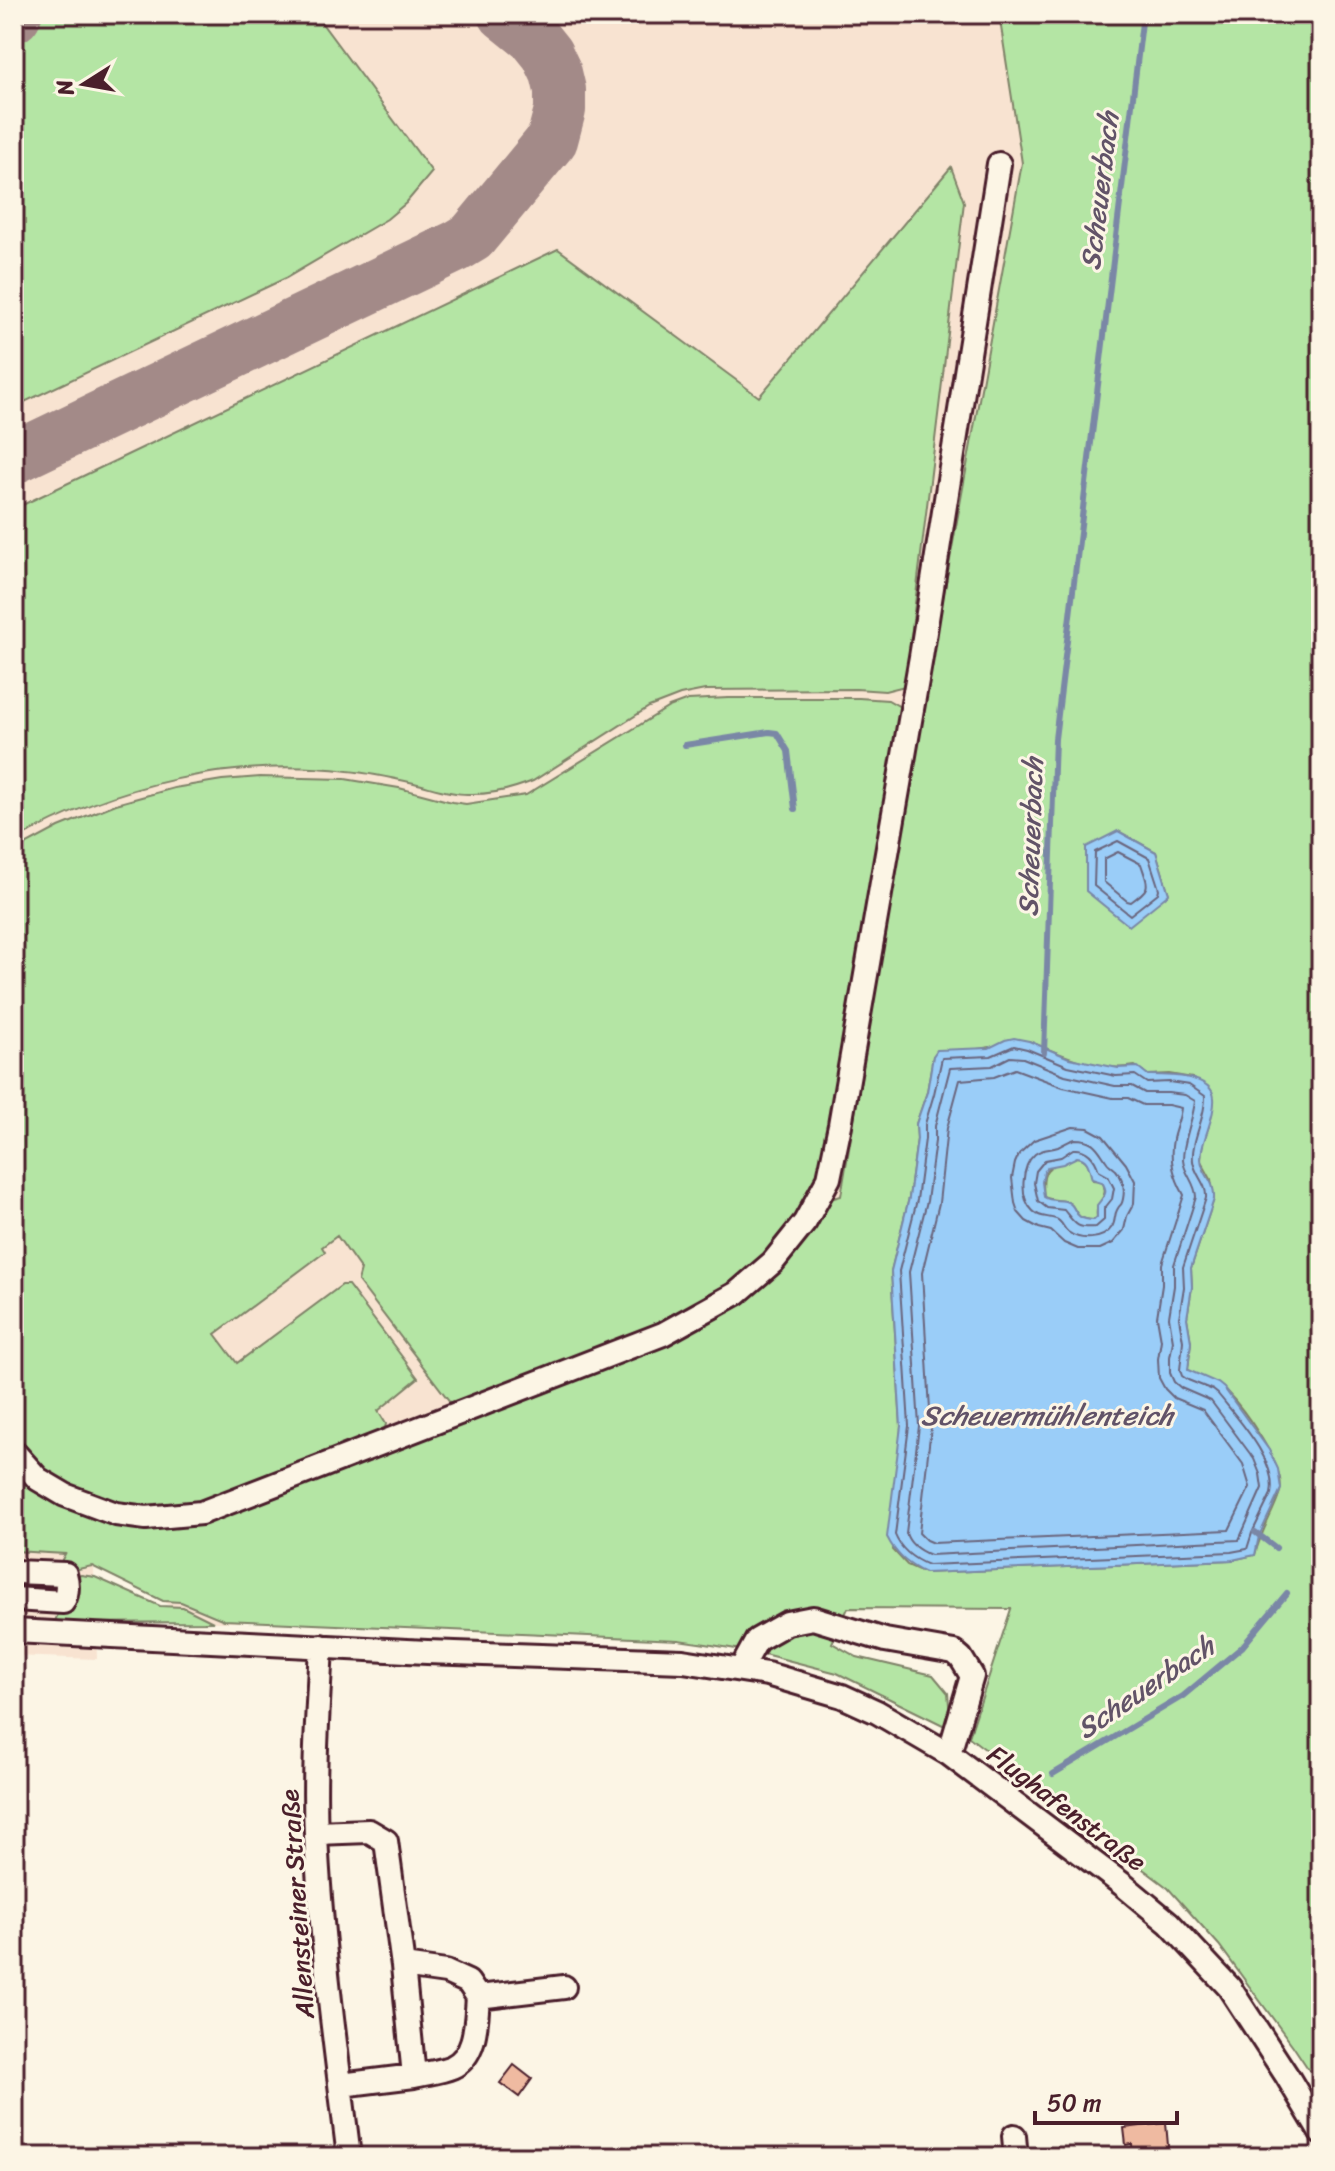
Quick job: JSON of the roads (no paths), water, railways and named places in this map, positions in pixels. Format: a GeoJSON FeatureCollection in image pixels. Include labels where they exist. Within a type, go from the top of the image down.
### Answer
{"type":"FeatureCollection","features":[{"type":"Feature","properties":{"kind":"street"},"geometry":{"type":"LineString","coordinates":[[14,1452],[38,1479],[65,1495],[116,1514],[146,1518],[201,1513],[663,1334],[737,1293],[773,1262],[805,1222],[829,1178],[840,1125],[921,657],[999,164]]}},
{"type":"Feature","properties":{"kind":"street"},"geometry":{"type":"LineString","coordinates":[[14,1572],[65,1574],[68,1581],[63,1602],[14,1599]]}},
{"type":"Feature","properties":{"kind":"street"},"geometry":{"type":"LineString","coordinates":[[741,1669],[757,1640],[787,1623],[813,1618],[885,1640],[954,1652],[972,1676],[949,1754]]}},
{"type":"Feature","properties":{"kind":"street","name":"Flughafenstraße"},"geometry":{"type":"LineString","coordinates":[[14,1631],[683,1661],[741,1669],[809,1684],[842,1696],[890,1719],[949,1754],[1122,1884],[1179,1934],[1229,1987],[1321,2133]]}},
{"type":"Feature","properties":{"kind":"street","name":"Allensteiner Straße"},"geometry":{"type":"LineString","coordinates":[[321,1646],[316,1833],[326,1956],[349,2157]]}},
{"type":"Feature","properties":{"kind":"street"},"geometry":{"type":"LineString","coordinates":[[316,1833],[369,1831],[386,1841],[414,2076]]}},
{"type":"Feature","properties":{"kind":"street"},"geometry":{"type":"LineString","coordinates":[[341,2085],[414,2076],[454,2066],[464,2057],[474,2037],[478,1997],[468,1982],[446,1972],[403,1966]]}},
{"type":"Feature","properties":{"kind":"street"},"geometry":{"type":"LineString","coordinates":[[478,1997],[564,1987]]}},
{"type":"Feature","properties":{"kind":"water"},"geometry":{"type":"Polygon","coordinates":[[[1118,831],[1156,852],[1169,894],[1129,926],[1086,891],[1086,847],[1118,831]]]}},
{"type":"Feature","properties":{"kind":"water","name":"Scheuermühlenteich"},"geometry":{"type":"Polygon","coordinates":[[[1005,1040],[1029,1041],[1069,1058],[1118,1068],[1138,1067],[1148,1075],[1197,1080],[1211,1090],[1213,1109],[1201,1159],[1213,1186],[1214,1199],[1191,1268],[1192,1287],[1187,1318],[1191,1342],[1188,1370],[1224,1388],[1269,1450],[1278,1469],[1281,1489],[1259,1536],[1255,1555],[1232,1560],[925,1573],[903,1558],[887,1537],[901,1426],[891,1271],[909,1198],[917,1139],[916,1124],[937,1050],[989,1048],[1005,1040]],[[1077,1157],[1048,1167],[1042,1182],[1044,1197],[1070,1203],[1078,1215],[1094,1220],[1105,1189],[1102,1182],[1092,1179],[1084,1159],[1077,1157]]]}},
{"type":"Feature","properties":{"kind":"waterway","name":"Scheuerbach"},"geometry":{"type":"LineString","coordinates":[[1044,1053],[1055,739],[1143,14]]}},
{"type":"Feature","properties":{"kind":"waterway"},"geometry":{"type":"LineString","coordinates":[[685,745],[777,733],[788,751],[795,809]]}},
{"type":"Feature","properties":{"kind":"waterway","name":"Scheuerbach"},"geometry":{"type":"LineString","coordinates":[[1255,1532],[1276,1548]]}},
{"type":"Feature","properties":{"kind":"waterway","name":"Scheuerbach"},"geometry":{"type":"LineString","coordinates":[[1053,1774],[1183,1696],[1242,1647],[1287,1593]]}}]}
